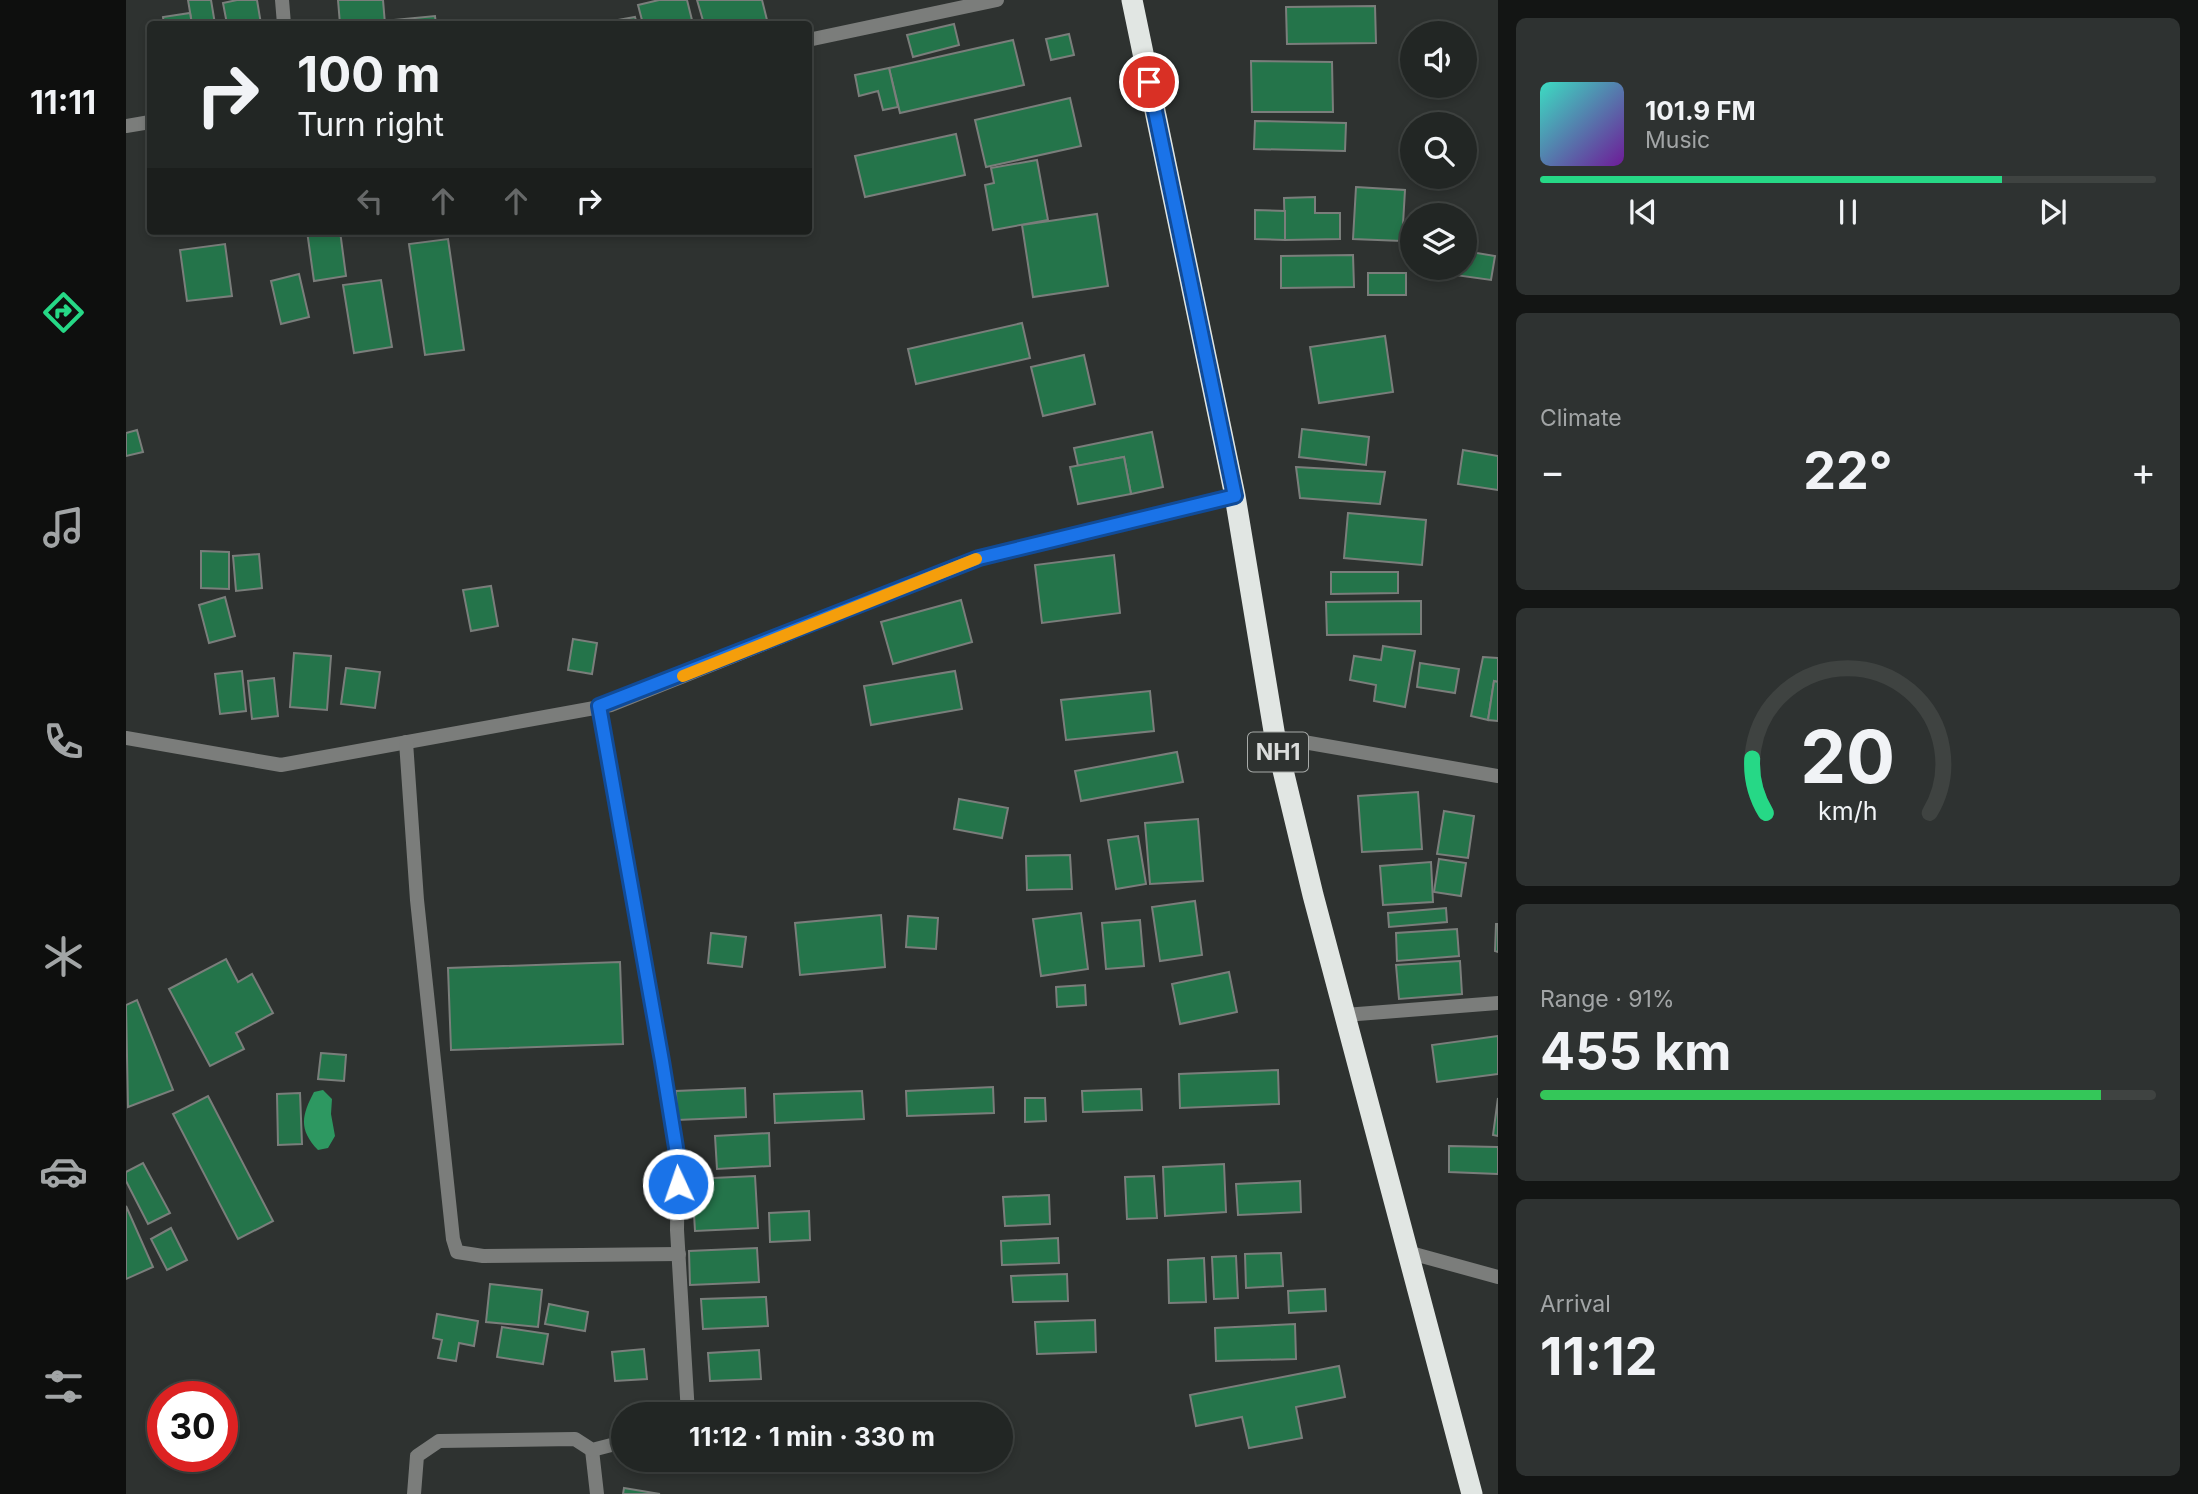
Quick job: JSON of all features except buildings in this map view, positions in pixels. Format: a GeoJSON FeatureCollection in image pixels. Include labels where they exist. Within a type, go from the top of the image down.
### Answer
{"type":"FeatureCollection","features":[{"type":"Feature","properties":{"kind":"highway","name":"NH1"},"geometry":{"type":"LineString","coordinates":[[1132,0],[1235,496],[1275,737],[1345,1015],[1472,1494]]}},
{"type":"Feature","properties":{"kind":"street"},"geometry":{"type":"LineString","coordinates":[[282,0],[284,21]]}},
{"type":"Feature","properties":{"kind":"street"},"geometry":{"type":"LineString","coordinates":[[812,39],[997,0]]}},
{"type":"Feature","properties":{"kind":"street"},"geometry":{"type":"LineString","coordinates":[[126,126],[147,122]]}},
{"type":"Feature","properties":{"kind":"street"},"geometry":{"type":"LineString","coordinates":[[126,738],[281,765],[599,706],[979,558],[1235,496]]}},
{"type":"Feature","properties":{"kind":"street"},"geometry":{"type":"LineString","coordinates":[[599,706],[678,1160],[679,1254],[690,1402]]}},
{"type":"Feature","properties":{"kind":"street"},"geometry":{"type":"LineString","coordinates":[[1275,737],[1498,776]]}},
{"type":"Feature","properties":{"kind":"street"},"geometry":{"type":"LineString","coordinates":[[405,742],[417,900],[453,1239],[457,1252],[483,1256],[679,1254]]}},
{"type":"Feature","properties":{"kind":"street"},"geometry":{"type":"LineString","coordinates":[[1345,1015],[1498,1003]]}},
{"type":"Feature","properties":{"kind":"street"},"geometry":{"type":"LineString","coordinates":[[1407,1252],[1498,1277]]}},
{"type":"Feature","properties":{"kind":"street"},"geometry":{"type":"LineString","coordinates":[[414,1494],[417,1455],[439,1441],[575,1439],[592,1450],[611,1445]]}},
{"type":"Feature","properties":{"kind":"street"},"geometry":{"type":"LineString","coordinates":[[592,1450],[597,1494]]}},
{"type":"Feature","properties":{"kind":"shaded area"},"geometry":{"type":"Polygon","coordinates":[[[323,1090],[332,1099],[331,1114],[335,1136],[328,1148],[318,1150],[307,1135],[304,1122],[314,1092],[323,1090]]]}},
{"type":"Feature","properties":{"kind":"slow traffic"},"geometry":{"type":"LineString","coordinates":[[683,676],[976,559]]}},
{"type":"Feature","properties":{"kind":"route"},"geometry":{"type":"LineString","coordinates":[[678,1184],[678,1160],[662,1061],[599,706],[611,705],[979,558],[1235,496],[1149,82]]}}]}
